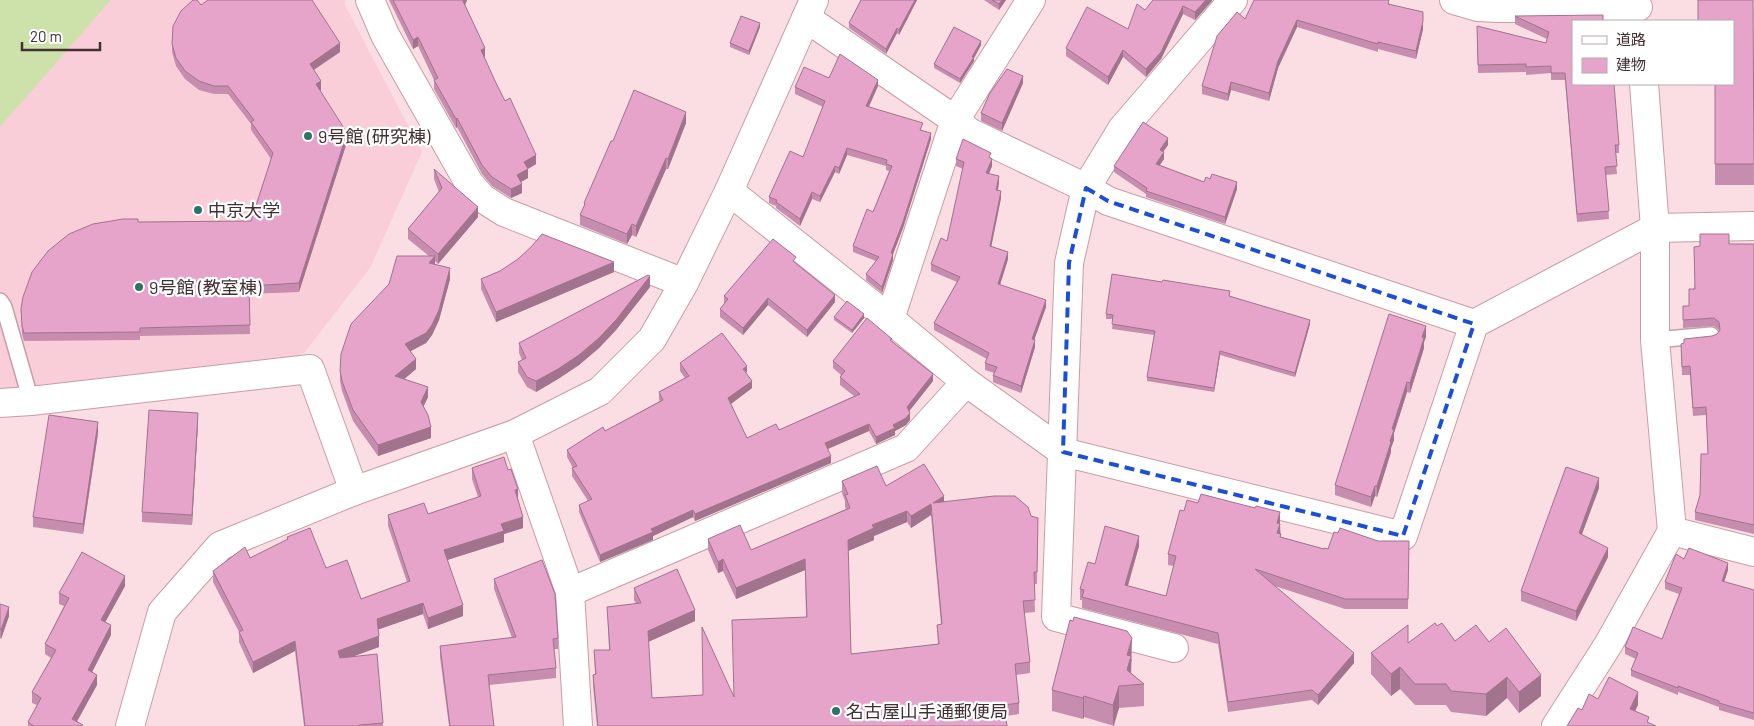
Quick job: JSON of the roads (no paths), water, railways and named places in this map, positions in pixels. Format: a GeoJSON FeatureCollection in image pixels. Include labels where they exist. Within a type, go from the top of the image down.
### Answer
{"type":"FeatureCollection","features":[{"type":"Feature","properties":{"kind":"street"},"geometry":{"type":"LineString","coordinates":[[370,0],[385,35],[470,183],[482,198],[504,212],[684,284]]}},
{"type":"Feature","properties":{"kind":"street"},"geometry":{"type":"LineString","coordinates":[[890,319],[955,120],[1031,0]]}},
{"type":"Feature","properties":{"kind":"street"},"geometry":{"type":"LineString","coordinates":[[1174,648],[1056,618],[1069,264],[1086,188],[1122,129],[1233,0]]}},
{"type":"Feature","properties":{"kind":"street"},"geometry":{"type":"LineString","coordinates":[[1454,0],[1478,7],[1638,9]]}},
{"type":"Feature","properties":{"kind":"street"},"geometry":{"type":"LineString","coordinates":[[130,726],[162,612],[220,546],[354,491],[515,434],[600,392],[652,339],[684,284],[729,192],[810,9],[969,132],[1086,188],[1108,201],[1474,324]]}},
{"type":"Feature","properties":{"kind":"street"},"geometry":{"type":"LineString","coordinates":[[1556,726],[1608,645],[1672,531],[1655,340],[1655,228],[1644,85]]}},
{"type":"Feature","properties":{"kind":"street"},"geometry":{"type":"LineString","coordinates":[[729,192],[890,319],[966,382],[1063,452],[1402,536],[1474,324],[1655,228],[1754,226]]}},
{"type":"Feature","properties":{"kind":"street"},"geometry":{"type":"LineString","coordinates":[[0,402],[31,402],[310,369],[354,491]]}},
{"type":"Feature","properties":{"kind":"street"},"geometry":{"type":"LineString","coordinates":[[570,592],[906,448],[966,382]]}},
{"type":"Feature","properties":{"kind":"street"},"geometry":{"type":"LineString","coordinates":[[515,434],[570,592],[578,726]]}},
{"type":"Feature","properties":{"kind":"street"},"geometry":{"type":"LineString","coordinates":[[1672,531],[1754,552]]}},
{"type":"Feature","properties":{"kind":"lane"},"geometry":{"type":"LineString","coordinates":[[0,301],[4,307],[31,402]]}},
{"type":"Feature","properties":{"kind":"lane"},"geometry":{"type":"LineString","coordinates":[[1655,340],[1711,335]]}},
{"type":"Feature","properties":{"kind":"place","name":"9号館 (研究棟)"},"geometry":{"type":"Point","coordinates":[308,136]}},
{"type":"Feature","properties":{"kind":"place","name":"中京大学"},"geometry":{"type":"Point","coordinates":[198,210]}},
{"type":"Feature","properties":{"kind":"place","name":"9号館 (教室棟)"},"geometry":{"type":"Point","coordinates":[139,287]}},
{"type":"Feature","properties":{"kind":"place","name":"名古屋山手通郵便局"},"geometry":{"type":"Point","coordinates":[836,711]}}]}
